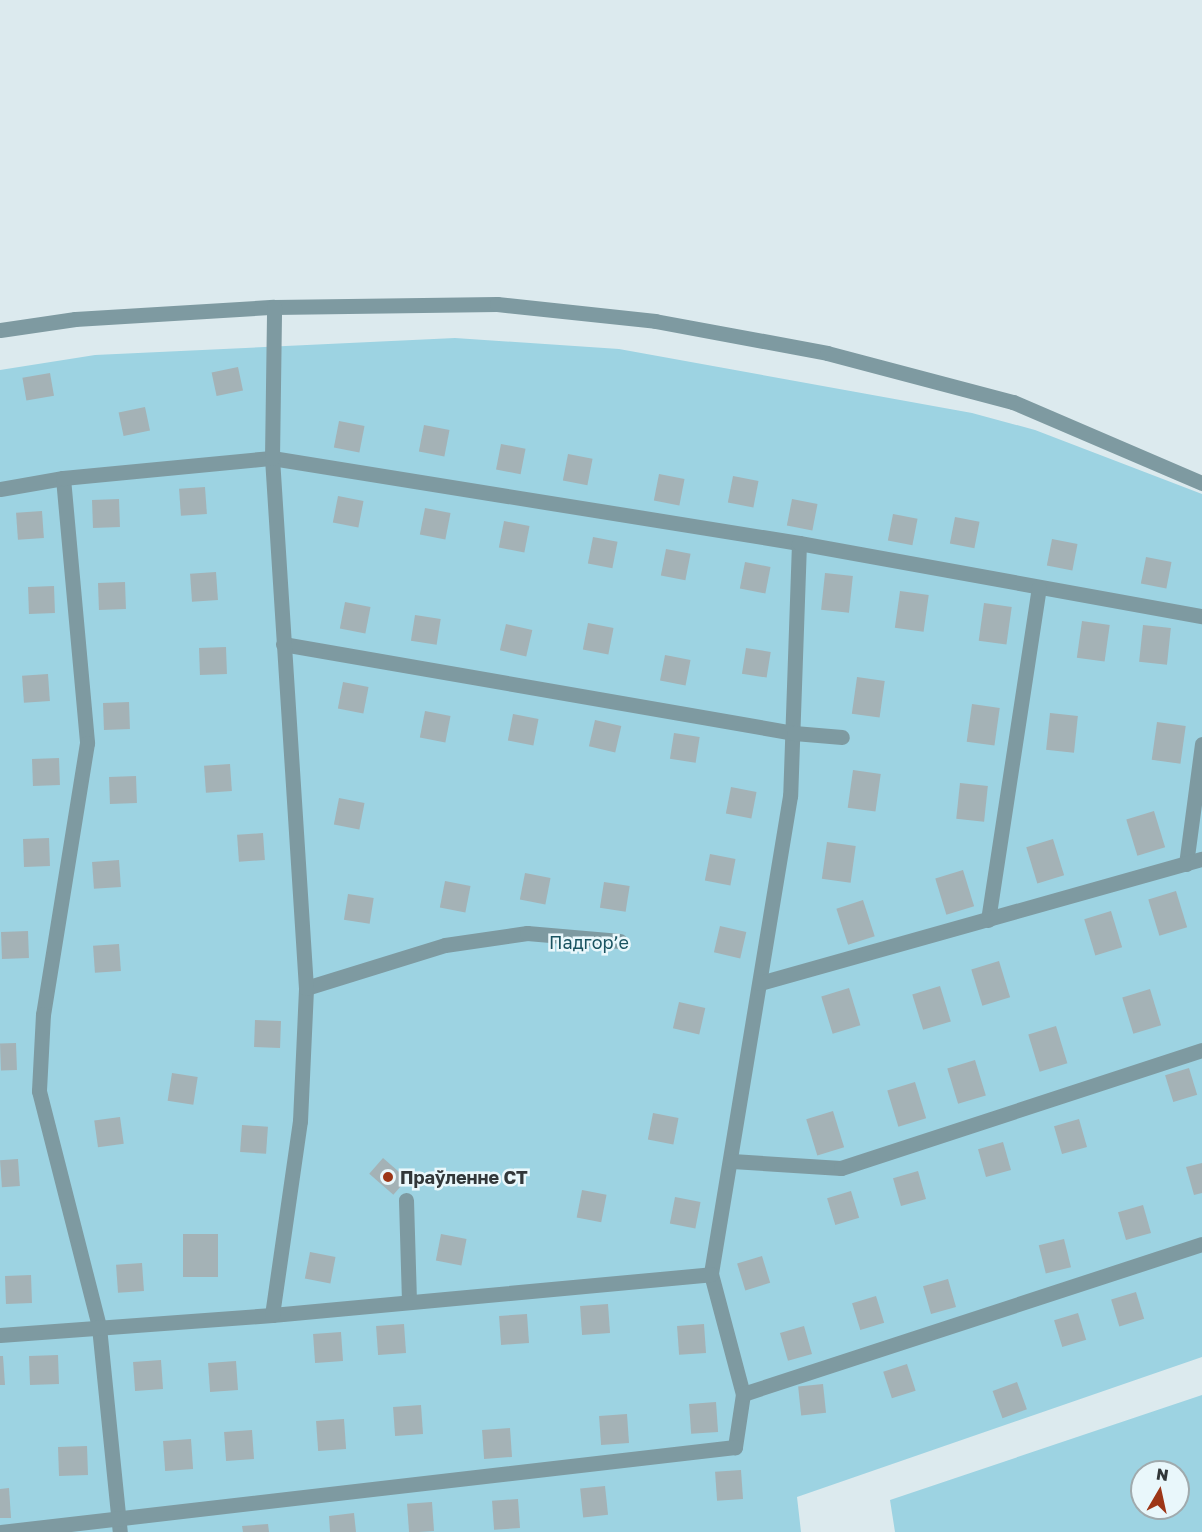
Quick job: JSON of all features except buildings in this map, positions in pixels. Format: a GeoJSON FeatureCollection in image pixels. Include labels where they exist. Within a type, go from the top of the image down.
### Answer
{"type":"FeatureCollection","features":[{"type":"Feature","properties":{"kind":"street"},"geometry":{"type":"LineString","coordinates":[[0,330],[75,319],[274,307],[497,304],[655,321],[828,353],[1013,402],[1202,483]]}},
{"type":"Feature","properties":{"kind":"street"},"geometry":{"type":"LineString","coordinates":[[272,1315],[300,1121],[306,988],[272,458],[274,307]]}},
{"type":"Feature","properties":{"kind":"street"},"geometry":{"type":"LineString","coordinates":[[0,489],[63,478],[272,458],[799,543],[1202,616]]}},
{"type":"Feature","properties":{"kind":"street"},"geometry":{"type":"LineString","coordinates":[[63,478],[87,743],[46,993],[39,1091],[99,1327],[119,1525]]}},
{"type":"Feature","properties":{"kind":"street"},"geometry":{"type":"LineString","coordinates":[[1,1532],[119,1525],[735,1447],[743,1395],[711,1274],[732,1161],[790,796],[799,543]]}},
{"type":"Feature","properties":{"kind":"street"},"geometry":{"type":"LineString","coordinates":[[988,920],[1039,588]]}},
{"type":"Feature","properties":{"kind":"street"},"geometry":{"type":"LineString","coordinates":[[283,644],[794,733],[842,737]]}},
{"type":"Feature","properties":{"kind":"street"},"geometry":{"type":"LineString","coordinates":[[1186,864],[1202,744]]}},
{"type":"Feature","properties":{"kind":"street"},"geometry":{"type":"LineString","coordinates":[[760,983],[1202,859]]}},
{"type":"Feature","properties":{"kind":"street"},"geometry":{"type":"LineString","coordinates":[[306,988],[457,943],[527,933],[620,941]]}},
{"type":"Feature","properties":{"kind":"street"},"geometry":{"type":"LineString","coordinates":[[732,1161],[841,1168],[1202,1050]]}},
{"type":"Feature","properties":{"kind":"street"},"geometry":{"type":"LineString","coordinates":[[406,1200],[409,1302]]}},
{"type":"Feature","properties":{"kind":"street"},"geometry":{"type":"LineString","coordinates":[[743,1395],[1202,1244]]}},
{"type":"Feature","properties":{"kind":"street"},"geometry":{"type":"LineString","coordinates":[[0,1335],[272,1315],[711,1274]]}},
{"type":"Feature","properties":{"kind":"green space","name":"Падгорʼе"},"geometry":{"type":"Polygon","coordinates":[[[455,338],[619,349],[972,413],[1035,430],[1202,494],[1202,1357],[797,1497],[801,1532],[0,1532],[0,370],[95,355],[455,338]]]}},
{"type":"Feature","properties":{"kind":"green space"},"geometry":{"type":"Polygon","coordinates":[[[1202,1395],[1202,1532],[895,1532],[890,1500],[1202,1395]]]}},
{"type":"Feature","properties":{"kind":"place","name":"Праўленне СТ"},"geometry":{"type":"Point","coordinates":[388,1177]}}]}
